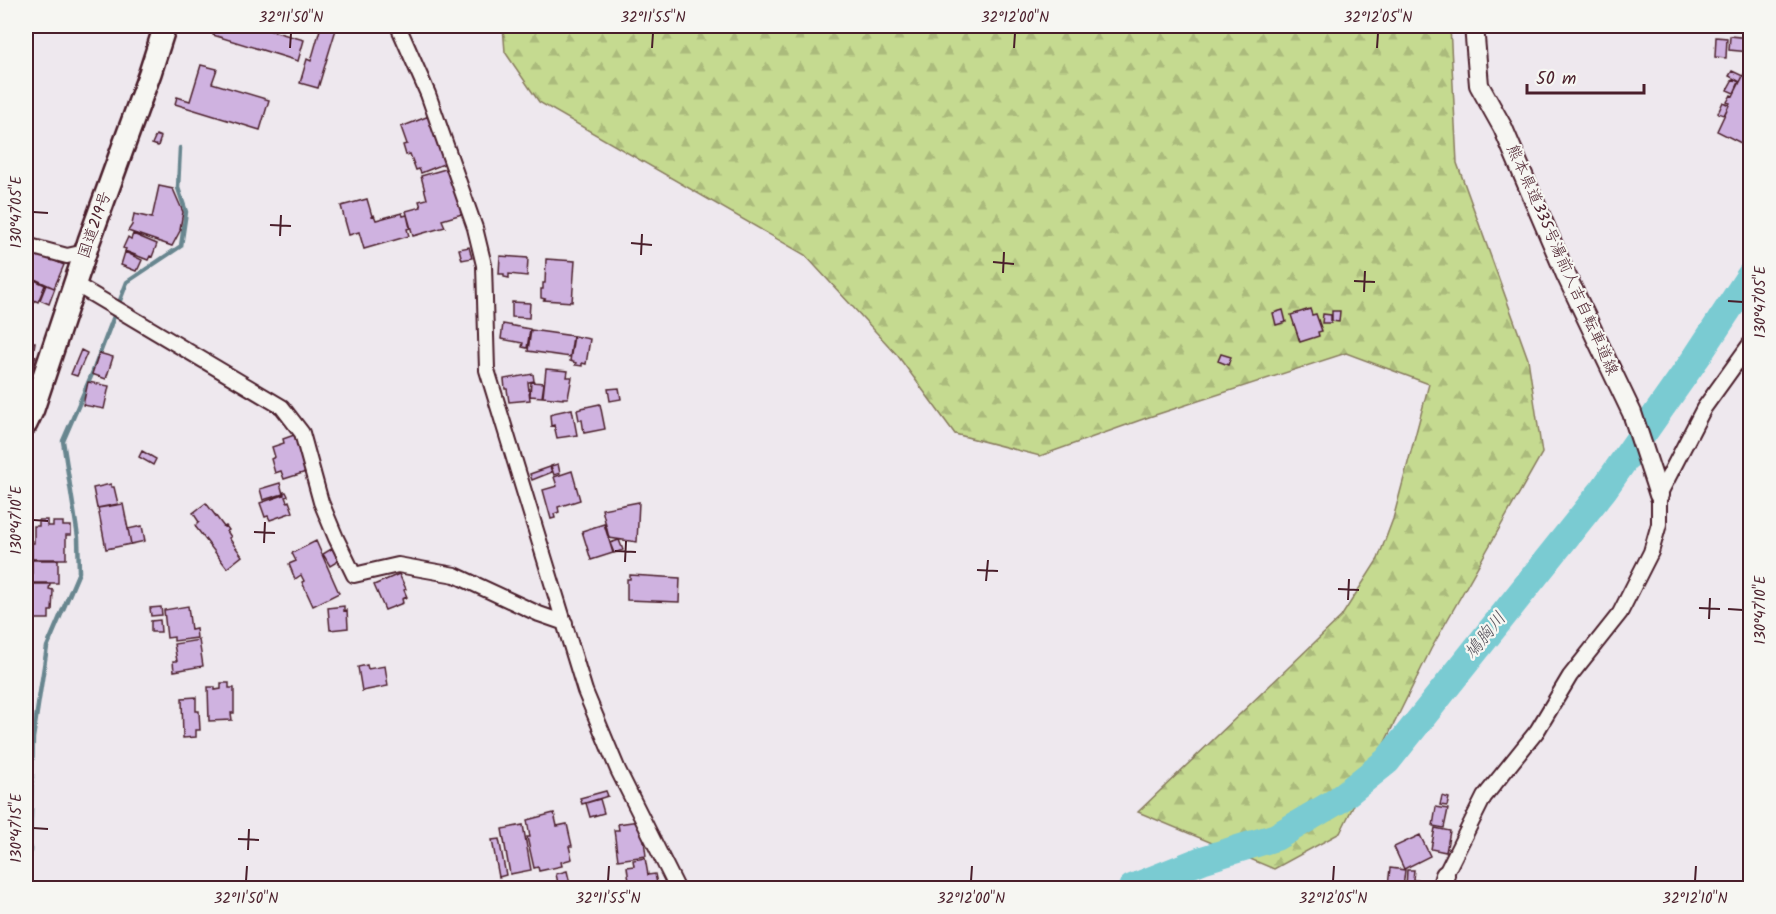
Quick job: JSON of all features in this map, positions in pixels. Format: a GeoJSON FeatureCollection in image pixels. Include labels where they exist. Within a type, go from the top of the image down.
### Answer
{"type":"FeatureCollection","features":[{"type":"Feature","properties":{"kind":"highway","name":"国道219号"},"geometry":{"type":"LineString","coordinates":[[26,424],[33,410],[165,26]]}},
{"type":"Feature","properties":{"kind":"main road","name":"熊本県道335号湯前人吉自転車道線"},"geometry":{"type":"LineString","coordinates":[[1474,26],[1479,85],[1503,128],[1565,273],[1632,413],[1659,495]]}},
{"type":"Feature","properties":{"kind":"street"},"geometry":{"type":"LineString","coordinates":[[398,26],[428,94],[475,228],[484,265],[487,370],[585,691],[618,770],[677,888]]}},
{"type":"Feature","properties":{"kind":"street"},"geometry":{"type":"LineString","coordinates":[[26,244],[67,256],[86,252]]}},
{"type":"Feature","properties":{"kind":"street"},"geometry":{"type":"LineString","coordinates":[[75,284],[282,407],[302,433],[321,502],[354,575],[398,565],[455,575],[539,614],[565,623]]}},
{"type":"Feature","properties":{"kind":"street"},"geometry":{"type":"LineString","coordinates":[[1443,882],[1484,797],[1537,731],[1570,676],[1620,613],[1651,552],[1659,524],[1659,495],[1704,408],[1750,344]]}},
{"type":"Feature","properties":{"kind":"green space"},"geometry":{"type":"Polygon","coordinates":[[[503,26],[1450,26],[1457,163],[1528,359],[1542,453],[1431,649],[1340,833],[1274,869],[1138,812],[1341,617],[1378,559],[1393,519],[1429,384],[1346,353],[1149,417],[1040,456],[955,434],[898,356],[805,255],[539,102],[505,52],[503,26]]]}},
{"type":"Feature","properties":{"kind":"building"},"geometry":{"type":"Polygon","coordinates":[[[216,26],[254,26],[304,40],[298,61],[213,35],[216,26]]]}},
{"type":"Feature","properties":{"kind":"building"},"geometry":{"type":"Polygon","coordinates":[[[321,26],[337,26],[318,88],[300,83],[307,59],[311,61],[321,26]]]}},
{"type":"Feature","properties":{"kind":"building"},"geometry":{"type":"Polygon","coordinates":[[[1730,36],[1750,38],[1750,52],[1729,50],[1730,36]]]}},
{"type":"Feature","properties":{"kind":"building"},"geometry":{"type":"Polygon","coordinates":[[[1716,37],[1727,38],[1726,58],[1715,57],[1716,37]]]}},
{"type":"Feature","properties":{"kind":"building"},"geometry":{"type":"Polygon","coordinates":[[[1749,64],[1749,147],[1717,131],[1730,103],[1727,102],[1731,95],[1733,96],[1749,64]]]}},
{"type":"Feature","properties":{"kind":"building"},"geometry":{"type":"Polygon","coordinates":[[[201,65],[217,69],[212,83],[269,100],[260,130],[175,104],[177,97],[190,101],[201,65]]]}},
{"type":"Feature","properties":{"kind":"building"},"geometry":{"type":"Polygon","coordinates":[[[1732,71],[1743,76],[1740,82],[1729,76],[1732,71]]]}},
{"type":"Feature","properties":{"kind":"building"},"geometry":{"type":"Polygon","coordinates":[[[1733,79],[1739,82],[1734,93],[1727,90],[1733,79]]]}},
{"type":"Feature","properties":{"kind":"building"},"geometry":{"type":"Polygon","coordinates":[[[1723,102],[1729,105],[1724,115],[1718,113],[1723,102]]]}},
{"type":"Feature","properties":{"kind":"building"},"geometry":{"type":"Polygon","coordinates":[[[429,116],[446,163],[421,173],[419,169],[416,170],[410,154],[406,155],[403,145],[407,144],[401,127],[429,116]]]}},
{"type":"Feature","properties":{"kind":"building"},"geometry":{"type":"Polygon","coordinates":[[[156,135],[161,137],[158,146],[152,144],[156,135]]]}},
{"type":"Feature","properties":{"kind":"building"},"geometry":{"type":"Polygon","coordinates":[[[449,168],[462,214],[442,220],[445,227],[413,236],[406,211],[421,207],[419,201],[427,199],[421,176],[449,168]]]}},
{"type":"Feature","properties":{"kind":"building"},"geometry":{"type":"Polygon","coordinates":[[[159,186],[173,189],[183,212],[181,229],[172,246],[128,231],[134,214],[152,218],[159,186]]]}},
{"type":"Feature","properties":{"kind":"building"},"geometry":{"type":"Polygon","coordinates":[[[367,199],[372,216],[374,215],[376,220],[402,213],[403,216],[407,215],[409,236],[364,249],[359,232],[349,235],[341,206],[367,199]]]}},
{"type":"Feature","properties":{"kind":"building"},"geometry":{"type":"Polygon","coordinates":[[[133,234],[157,244],[152,257],[150,256],[148,260],[125,251],[126,249],[123,248],[128,237],[131,239],[133,234]]]}},
{"type":"Feature","properties":{"kind":"building"},"geometry":{"type":"Polygon","coordinates":[[[469,247],[472,258],[462,260],[459,249],[469,247]]]}},
{"type":"Feature","properties":{"kind":"building"},"geometry":{"type":"Polygon","coordinates":[[[33,251],[64,265],[54,288],[26,275],[26,268],[33,251]]]}},
{"type":"Feature","properties":{"kind":"building"},"geometry":{"type":"Polygon","coordinates":[[[125,252],[142,260],[136,271],[121,265],[125,252]]]}},
{"type":"Feature","properties":{"kind":"building"},"geometry":{"type":"Polygon","coordinates":[[[500,256],[528,258],[527,276],[509,274],[509,278],[504,277],[504,274],[499,274],[500,256]]]}},
{"type":"Feature","properties":{"kind":"building"},"geometry":{"type":"Polygon","coordinates":[[[546,259],[575,261],[572,302],[541,298],[541,289],[545,283],[546,259]]]}},
{"type":"Feature","properties":{"kind":"building"},"geometry":{"type":"Polygon","coordinates":[[[26,276],[45,285],[38,302],[34,300],[34,303],[26,299],[26,276]]]}},
{"type":"Feature","properties":{"kind":"building"},"geometry":{"type":"Polygon","coordinates":[[[46,285],[55,288],[49,304],[40,300],[46,285]]]}},
{"type":"Feature","properties":{"kind":"building"},"geometry":{"type":"Polygon","coordinates":[[[512,302],[530,303],[529,318],[512,317],[512,302]]]}},
{"type":"Feature","properties":{"kind":"building"},"geometry":{"type":"Polygon","coordinates":[[[1310,309],[1312,315],[1316,314],[1322,331],[1318,332],[1319,336],[1300,342],[1291,315],[1310,309]]]}},
{"type":"Feature","properties":{"kind":"building"},"geometry":{"type":"Polygon","coordinates":[[[1283,310],[1286,322],[1276,325],[1273,313],[1283,310]]]}},
{"type":"Feature","properties":{"kind":"building"},"geometry":{"type":"Polygon","coordinates":[[[1332,311],[1340,311],[1339,322],[1332,321],[1332,311]]]}},
{"type":"Feature","properties":{"kind":"building"},"geometry":{"type":"Polygon","coordinates":[[[1323,314],[1331,315],[1331,323],[1322,323],[1323,314]]]}},
{"type":"Feature","properties":{"kind":"building"},"geometry":{"type":"Polygon","coordinates":[[[503,324],[530,329],[527,348],[522,347],[523,343],[501,339],[503,324]]]}},
{"type":"Feature","properties":{"kind":"building"},"geometry":{"type":"Polygon","coordinates":[[[531,330],[573,336],[570,357],[528,351],[531,330]]]}},
{"type":"Feature","properties":{"kind":"building"},"geometry":{"type":"Polygon","coordinates":[[[574,336],[590,339],[586,364],[582,363],[582,366],[570,361],[574,336]]]}},
{"type":"Feature","properties":{"kind":"building"},"geometry":{"type":"Polygon","coordinates":[[[26,342],[35,342],[33,355],[36,356],[27,385],[26,385],[26,342]]]}},
{"type":"Feature","properties":{"kind":"building"},"geometry":{"type":"Polygon","coordinates":[[[81,350],[87,353],[77,376],[71,374],[81,350]]]}},
{"type":"Feature","properties":{"kind":"building"},"geometry":{"type":"Polygon","coordinates":[[[99,353],[113,357],[106,379],[92,374],[99,353]]]}},
{"type":"Feature","properties":{"kind":"building"},"geometry":{"type":"Polygon","coordinates":[[[1221,354],[1231,357],[1228,365],[1218,361],[1221,354]]]}},
{"type":"Feature","properties":{"kind":"building"},"geometry":{"type":"Polygon","coordinates":[[[546,369],[568,371],[567,377],[572,377],[568,398],[543,397],[546,369]]]}},
{"type":"Feature","properties":{"kind":"building"},"geometry":{"type":"Polygon","coordinates":[[[533,374],[534,381],[528,382],[530,400],[509,402],[504,379],[533,374]]]}},
{"type":"Feature","properties":{"kind":"building"},"geometry":{"type":"Polygon","coordinates":[[[88,382],[109,386],[104,409],[83,405],[88,382]]]}},
{"type":"Feature","properties":{"kind":"building"},"geometry":{"type":"Polygon","coordinates":[[[531,382],[544,383],[542,397],[530,396],[531,382]]]}},
{"type":"Feature","properties":{"kind":"building"},"geometry":{"type":"Polygon","coordinates":[[[619,388],[621,399],[610,401],[608,389],[619,388]]]}},
{"type":"Feature","properties":{"kind":"building"},"geometry":{"type":"Polygon","coordinates":[[[600,404],[605,429],[584,433],[582,420],[579,420],[577,410],[600,404]]]}},
{"type":"Feature","properties":{"kind":"building"},"geometry":{"type":"Polygon","coordinates":[[[572,409],[577,435],[557,438],[554,425],[551,426],[550,415],[572,409]]]}},
{"type":"Feature","properties":{"kind":"building"},"geometry":{"type":"Polygon","coordinates":[[[297,434],[306,472],[284,479],[281,471],[275,473],[271,459],[275,457],[272,447],[284,443],[283,439],[297,434]]]}},
{"type":"Feature","properties":{"kind":"building"},"geometry":{"type":"Polygon","coordinates":[[[142,451],[156,459],[153,465],[139,457],[142,451]]]}},
{"type":"Feature","properties":{"kind":"building"},"geometry":{"type":"Polygon","coordinates":[[[558,464],[560,473],[554,475],[551,466],[558,464]]]}},
{"type":"Feature","properties":{"kind":"building"},"geometry":{"type":"Polygon","coordinates":[[[550,467],[552,472],[532,480],[530,474],[550,467]]]}},
{"type":"Feature","properties":{"kind":"building"},"geometry":{"type":"Polygon","coordinates":[[[572,471],[580,500],[558,507],[559,512],[554,514],[555,518],[551,519],[543,490],[557,486],[554,477],[572,471]]]}},
{"type":"Feature","properties":{"kind":"building"},"geometry":{"type":"Polygon","coordinates":[[[280,483],[283,494],[263,500],[260,489],[280,483]]]}},
{"type":"Feature","properties":{"kind":"building"},"geometry":{"type":"Polygon","coordinates":[[[111,484],[111,487],[114,487],[118,504],[97,508],[93,488],[111,484]]]}},
{"type":"Feature","properties":{"kind":"building"},"geometry":{"type":"Polygon","coordinates":[[[284,492],[288,496],[285,497],[293,512],[270,520],[268,516],[265,517],[260,503],[284,495],[284,492]]]}},
{"type":"Feature","properties":{"kind":"building"},"geometry":{"type":"Polygon","coordinates":[[[639,502],[637,542],[609,538],[602,509],[639,502]]]}},
{"type":"Feature","properties":{"kind":"building"},"geometry":{"type":"Polygon","coordinates":[[[206,503],[224,527],[226,526],[229,530],[227,531],[231,537],[229,538],[242,556],[227,568],[195,526],[199,522],[193,513],[206,503]]]}},
{"type":"Feature","properties":{"kind":"building"},"geometry":{"type":"Polygon","coordinates":[[[123,504],[131,544],[106,549],[98,508],[123,504]]]}},
{"type":"Feature","properties":{"kind":"building"},"geometry":{"type":"Polygon","coordinates":[[[39,520],[47,520],[47,526],[53,526],[53,522],[63,522],[63,526],[71,526],[71,535],[66,535],[66,559],[32,559],[34,526],[39,526],[39,520]]]}},
{"type":"Feature","properties":{"kind":"building"},"geometry":{"type":"Polygon","coordinates":[[[604,524],[613,553],[591,560],[582,531],[604,524]]]}},
{"type":"Feature","properties":{"kind":"building"},"geometry":{"type":"Polygon","coordinates":[[[142,526],[145,541],[131,544],[128,529],[142,526]]]}},
{"type":"Feature","properties":{"kind":"building"},"geometry":{"type":"Polygon","coordinates":[[[26,533],[29,533],[31,559],[26,560],[26,533]]]}},
{"type":"Feature","properties":{"kind":"building"},"geometry":{"type":"Polygon","coordinates":[[[619,540],[623,550],[614,553],[610,543],[619,540]]]}},
{"type":"Feature","properties":{"kind":"building"},"geometry":{"type":"Polygon","coordinates":[[[316,541],[339,593],[313,606],[301,575],[295,579],[289,564],[296,561],[292,553],[316,541]]]}},
{"type":"Feature","properties":{"kind":"building"},"geometry":{"type":"Polygon","coordinates":[[[333,548],[340,560],[330,566],[323,554],[333,548]]]}},
{"type":"Feature","properties":{"kind":"building"},"geometry":{"type":"Polygon","coordinates":[[[32,560],[58,560],[58,583],[32,583],[32,560]]]}},
{"type":"Feature","properties":{"kind":"building"},"geometry":{"type":"Polygon","coordinates":[[[399,574],[407,597],[402,599],[403,603],[385,610],[374,585],[399,574]]]}},
{"type":"Feature","properties":{"kind":"building"},"geometry":{"type":"Polygon","coordinates":[[[630,575],[680,578],[679,602],[627,600],[627,579],[630,579],[630,575]]]}},
{"type":"Feature","properties":{"kind":"building"},"geometry":{"type":"Polygon","coordinates":[[[26,584],[50,584],[49,589],[53,590],[52,611],[49,611],[49,619],[28,619],[26,584]]]}},
{"type":"Feature","properties":{"kind":"building"},"geometry":{"type":"Polygon","coordinates":[[[188,606],[191,630],[196,629],[197,638],[174,641],[174,637],[167,638],[164,610],[188,606]]]}},
{"type":"Feature","properties":{"kind":"building"},"geometry":{"type":"Polygon","coordinates":[[[344,606],[344,611],[347,610],[348,628],[330,630],[328,608],[344,606]]]}},
{"type":"Feature","properties":{"kind":"building"},"geometry":{"type":"Polygon","coordinates":[[[161,607],[162,615],[151,616],[150,608],[161,607]]]}},
{"type":"Feature","properties":{"kind":"building"},"geometry":{"type":"Polygon","coordinates":[[[160,620],[161,632],[151,632],[151,621],[160,620]]]}},
{"type":"Feature","properties":{"kind":"building"},"geometry":{"type":"Polygon","coordinates":[[[199,640],[203,666],[174,671],[173,661],[177,661],[174,644],[199,640]]]}},
{"type":"Feature","properties":{"kind":"building"},"geometry":{"type":"Polygon","coordinates":[[[367,665],[368,669],[385,666],[388,686],[362,691],[358,667],[367,665]]]}},
{"type":"Feature","properties":{"kind":"building"},"geometry":{"type":"Polygon","coordinates":[[[221,683],[229,683],[229,688],[234,688],[232,720],[209,721],[208,687],[215,687],[215,690],[221,689],[221,683]]]}},
{"type":"Feature","properties":{"kind":"building"},"geometry":{"type":"Polygon","coordinates":[[[196,697],[200,730],[196,730],[196,737],[183,738],[182,698],[196,697]]]}},
{"type":"Feature","properties":{"kind":"building"},"geometry":{"type":"Polygon","coordinates":[[[606,791],[608,796],[582,804],[580,798],[606,791]]]}},
{"type":"Feature","properties":{"kind":"building"},"geometry":{"type":"Polygon","coordinates":[[[1442,796],[1449,798],[1447,806],[1440,805],[1442,796]]]}},
{"type":"Feature","properties":{"kind":"building"},"geometry":{"type":"Polygon","coordinates":[[[600,799],[604,813],[590,817],[586,803],[600,799]]]}},
{"type":"Feature","properties":{"kind":"building"},"geometry":{"type":"Polygon","coordinates":[[[1436,807],[1448,809],[1444,828],[1433,826],[1436,807]]]}},
{"type":"Feature","properties":{"kind":"building"},"geometry":{"type":"Polygon","coordinates":[[[554,813],[557,826],[567,824],[572,846],[569,846],[572,859],[561,862],[562,866],[539,871],[538,867],[534,868],[527,837],[530,837],[527,820],[554,813]]]}},
{"type":"Feature","properties":{"kind":"building"},"geometry":{"type":"Polygon","coordinates":[[[639,821],[642,825],[646,856],[618,860],[614,830],[619,830],[618,824],[639,821]]]}},
{"type":"Feature","properties":{"kind":"building"},"geometry":{"type":"Polygon","coordinates":[[[523,825],[531,870],[510,874],[502,829],[523,825]]]}},
{"type":"Feature","properties":{"kind":"building"},"geometry":{"type":"Polygon","coordinates":[[[1435,828],[1450,831],[1446,852],[1431,849],[1435,828]]]}},
{"type":"Feature","properties":{"kind":"building"},"geometry":{"type":"Polygon","coordinates":[[[1420,835],[1430,856],[1404,869],[1394,847],[1420,835]]]}},
{"type":"Feature","properties":{"kind":"building"},"geometry":{"type":"Polygon","coordinates":[[[499,839],[506,875],[499,877],[492,840],[499,839]]]}},
{"type":"Feature","properties":{"kind":"building"},"geometry":{"type":"Polygon","coordinates":[[[645,858],[648,875],[655,874],[658,888],[630,888],[627,867],[634,866],[633,860],[645,858]]]}},
{"type":"Feature","properties":{"kind":"building"},"geometry":{"type":"Polygon","coordinates":[[[1390,868],[1405,870],[1403,888],[1388,886],[1390,868]]]}},
{"type":"Feature","properties":{"kind":"building"},"geometry":{"type":"Polygon","coordinates":[[[1407,870],[1414,870],[1412,888],[1406,888],[1407,870]]]}},
{"type":"Feature","properties":{"kind":"building"},"geometry":{"type":"Polygon","coordinates":[[[567,871],[571,888],[559,888],[556,874],[567,871]]]}},
{"type":"Feature","properties":{"kind":"building"},"geometry":{"type":"Polygon","coordinates":[[[1414,880],[1431,882],[1430,888],[1413,888],[1414,880]]]}},
{"type":"Feature","properties":{"kind":"building"},"geometry":{"type":"Polygon","coordinates":[[[592,883],[593,888],[580,888],[579,885],[592,883]]]}},
{"type":"Feature","properties":{"kind":"waterway"},"geometry":{"type":"LineString","coordinates":[[29,888],[33,738],[47,647],[79,572],[78,537],[63,441],[92,374],[127,282],[181,246],[186,212],[178,188],[180,148]]}},
{"type":"Feature","properties":{"kind":"waterway","name":"鳩胸川"},"geometry":{"type":"LineString","coordinates":[[1132,888],[1202,860],[1276,837],[1337,801],[1387,761],[1604,489],[1750,276]]}}]}
